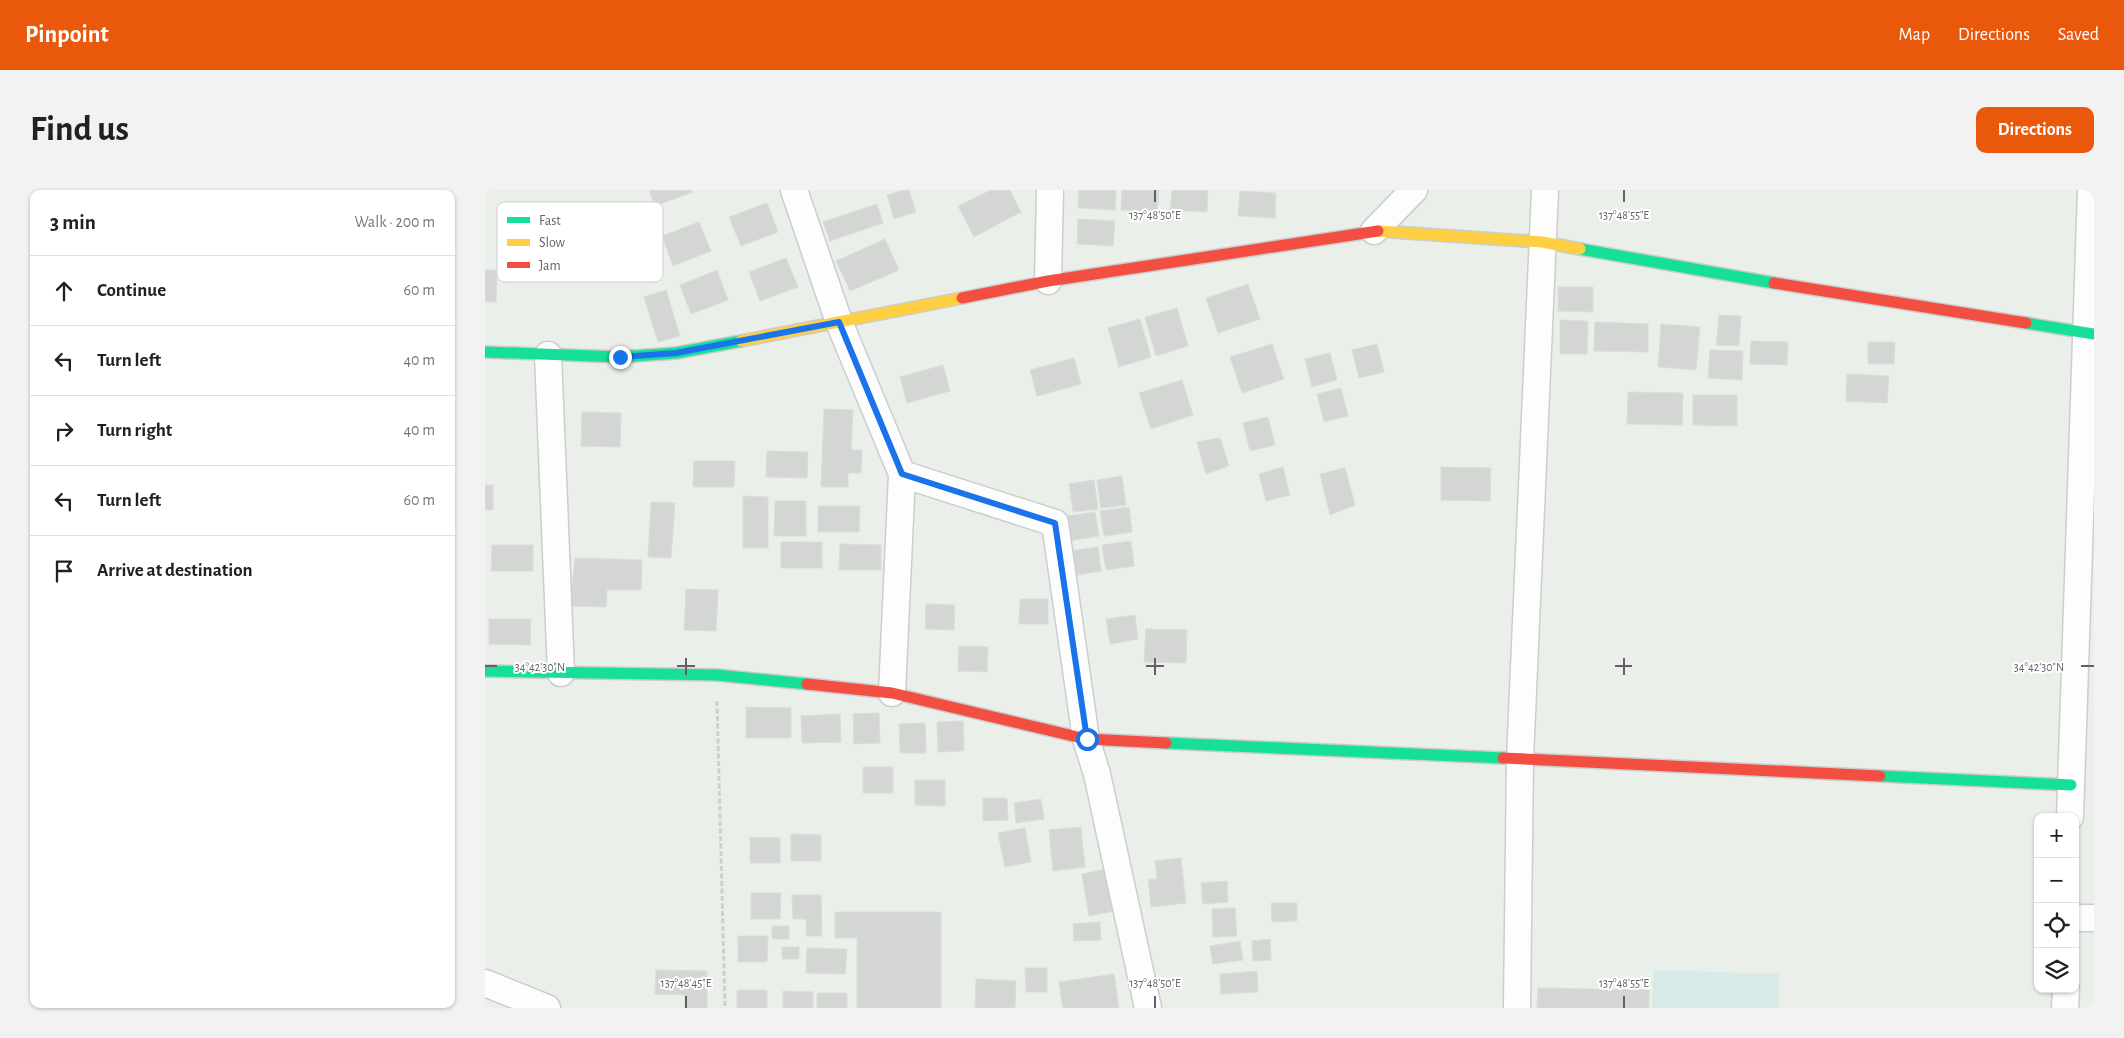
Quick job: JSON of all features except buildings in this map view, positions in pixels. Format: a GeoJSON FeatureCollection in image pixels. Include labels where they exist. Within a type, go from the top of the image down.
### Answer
{"type":"FeatureCollection","features":[{"type":"Feature","properties":{"kind":"street"},"geometry":{"type":"LineString","coordinates":[[794,190],[839,322],[902,474],[892,693]]}},
{"type":"Feature","properties":{"kind":"street"},"geometry":{"type":"LineString","coordinates":[[1048,282],[1050,190]]}},
{"type":"Feature","properties":{"kind":"street"},"geometry":{"type":"LineString","coordinates":[[1374,231],[1414,190]]}},
{"type":"Feature","properties":{"kind":"street"},"geometry":{"type":"LineString","coordinates":[[1517,1008],[1520,759],[1545,190]]}},
{"type":"Feature","properties":{"kind":"street"},"geometry":{"type":"LineString","coordinates":[[2070,813],[2090,333],[2091,190]]}},
{"type":"Feature","properties":{"kind":"street"},"geometry":{"type":"LineString","coordinates":[[485,352],[620,357],[676,353],[1048,282],[1374,231],[1542,242],[1749,279],[2090,333]]}},
{"type":"Feature","properties":{"kind":"street"},"geometry":{"type":"LineString","coordinates":[[548,355],[561,673]]}},
{"type":"Feature","properties":{"kind":"street"},"geometry":{"type":"LineString","coordinates":[[902,474],[1055,523],[1087,739],[1097,774],[1147,1008]]}},
{"type":"Feature","properties":{"kind":"street"},"geometry":{"type":"LineString","coordinates":[[485,670],[717,675],[892,693],[1087,739],[2071,785]]}},
{"type":"Feature","properties":{"kind":"street"},"geometry":{"type":"LineString","coordinates":[[2079,918],[2094,918]]}},
{"type":"Feature","properties":{"kind":"street"},"geometry":{"type":"LineString","coordinates":[[485,983],[547,1008]]}},
{"type":"Feature","properties":{"kind":"street"},"geometry":{"type":"LineString","coordinates":[[2065,1008],[2066,993]]}},
{"type":"Feature","properties":{"kind":"path"},"geometry":{"type":"LineString","coordinates":[[717,675],[718,790],[725,1008]]}},
{"type":"Feature","properties":{"kind":"shaded area"},"geometry":{"type":"Polygon","coordinates":[[[1654,970],[1779,974],[1778,1008],[1652,1008],[1654,970]]]}},
{"type":"Feature","properties":{"kind":"traffic: fast"},"geometry":{"type":"LineString","coordinates":[[1580,249],[1774,283]]}},
{"type":"Feature","properties":{"kind":"traffic: fast"},"geometry":{"type":"LineString","coordinates":[[2026,323],[2094,334]]}},
{"type":"Feature","properties":{"kind":"traffic: fast"},"geometry":{"type":"LineString","coordinates":[[485,352],[620,357],[676,353],[741,341]]}},
{"type":"Feature","properties":{"kind":"traffic: fast"},"geometry":{"type":"LineString","coordinates":[[485,671],[717,675],[807,684]]}},
{"type":"Feature","properties":{"kind":"traffic: fast"},"geometry":{"type":"LineString","coordinates":[[1166,743],[1503,758]]}},
{"type":"Feature","properties":{"kind":"traffic: fast"},"geometry":{"type":"LineString","coordinates":[[1880,776],[2071,785]]}},
{"type":"Feature","properties":{"kind":"traffic: slow"},"geometry":{"type":"LineString","coordinates":[[1378,231],[1542,242],[1580,249]]}},
{"type":"Feature","properties":{"kind":"traffic: slow"},"geometry":{"type":"LineString","coordinates":[[741,341],[962,298]]}},
{"type":"Feature","properties":{"kind":"traffic: jam"},"geometry":{"type":"LineString","coordinates":[[962,298],[1048,281],[1378,231]]}},
{"type":"Feature","properties":{"kind":"traffic: jam"},"geometry":{"type":"LineString","coordinates":[[1774,283],[2026,323]]}},
{"type":"Feature","properties":{"kind":"traffic: jam"},"geometry":{"type":"LineString","coordinates":[[807,684],[892,693],[1086,739],[1166,743]]}},
{"type":"Feature","properties":{"kind":"traffic: jam"},"geometry":{"type":"LineString","coordinates":[[1503,758],[1880,776]]}},
{"type":"Feature","properties":{"kind":"route"},"geometry":{"type":"LineString","coordinates":[[620,357],[676,353],[839,322],[902,474],[1055,523],[1087,739]]}}]}
